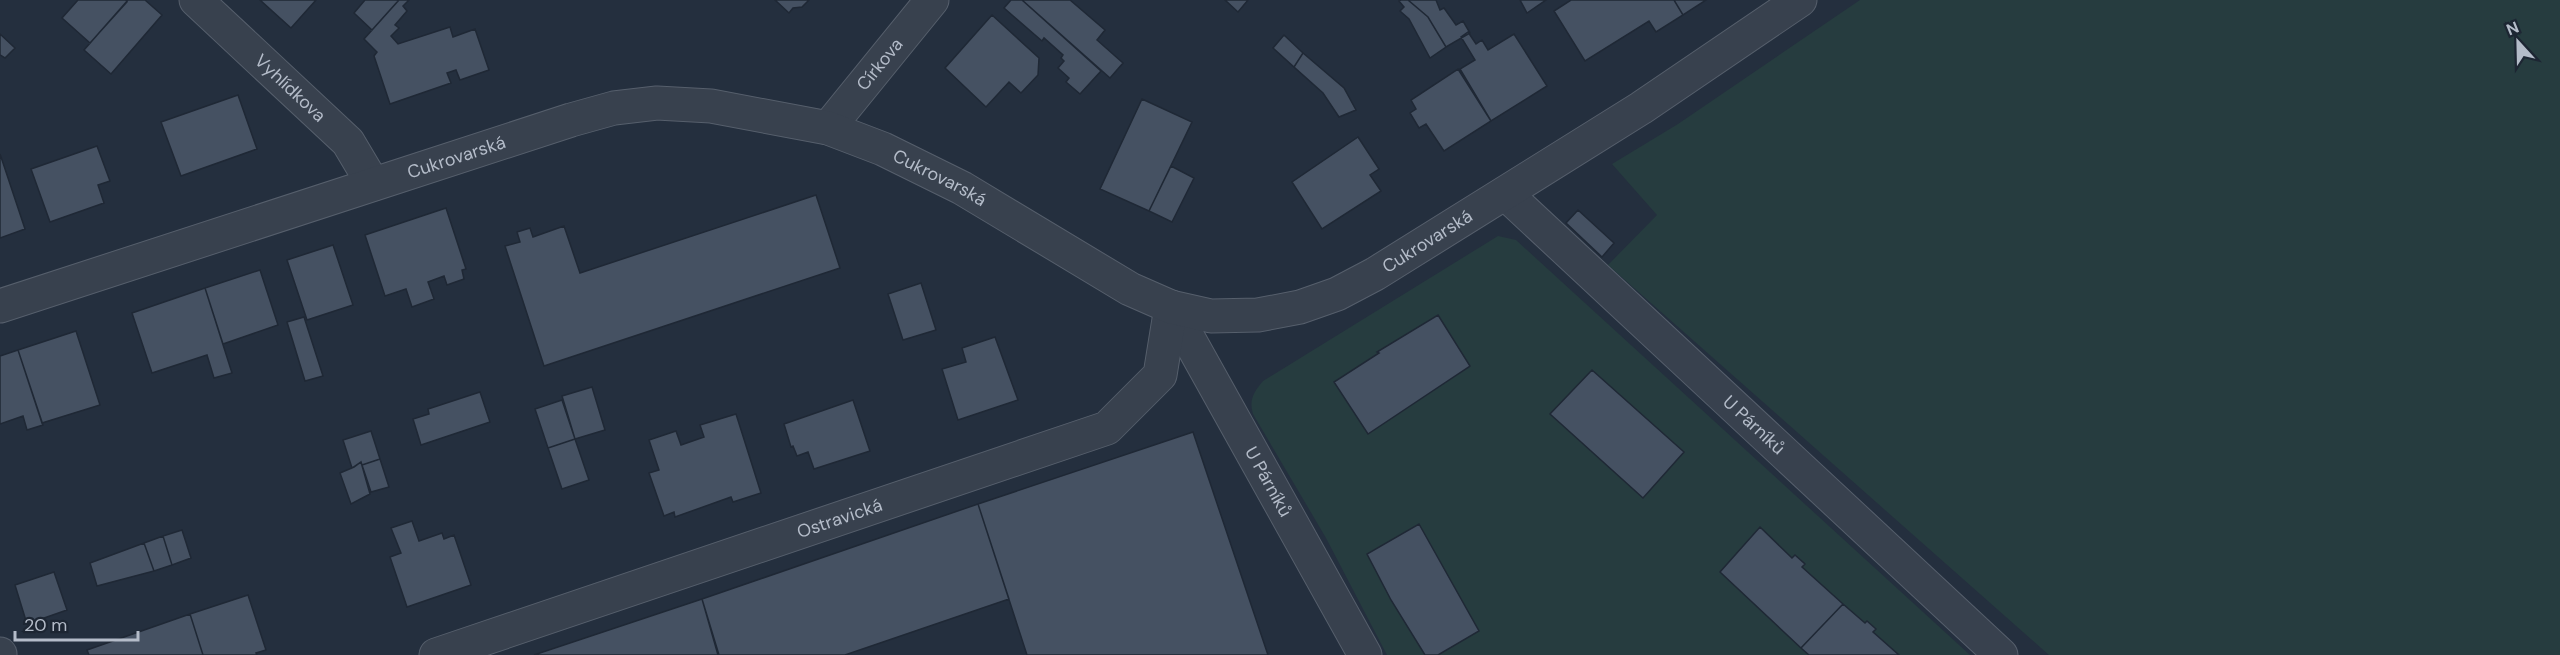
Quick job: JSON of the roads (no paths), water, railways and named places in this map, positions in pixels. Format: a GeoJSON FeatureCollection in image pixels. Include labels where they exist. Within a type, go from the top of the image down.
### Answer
{"type":"FeatureCollection","features":[{"type":"Feature","properties":{"kind":"street","name":"Vyhlídkova"},"geometry":{"type":"LineString","coordinates":[[196,0],[348,142],[374,184]]}},
{"type":"Feature","properties":{"kind":"street","name":"Církova"},"geometry":{"type":"LineString","coordinates":[[828,128],[932,0]]}},
{"type":"Feature","properties":{"kind":"street","name":"Cukrovarská"},"geometry":{"type":"LineString","coordinates":[[0,306],[571,120],[614,108],[657,103],[711,106],[828,128],[922,167],[962,188],[1130,289],[1171,307],[1211,316],[1258,315],[1300,307],[1336,294],[1375,274],[1641,108],[1800,0]]}},
{"type":"Feature","properties":{"kind":"street","name":"U Párníků"},"geometry":{"type":"LineString","coordinates":[[1506,194],[2001,655]]}},
{"type":"Feature","properties":{"kind":"street","name":"U Párníků"},"geometry":{"type":"LineString","coordinates":[[1171,307],[1365,655]]}},
{"type":"Feature","properties":{"kind":"street","name":"Ostravická"},"geometry":{"type":"LineString","coordinates":[[436,655],[1107,428],[1160,375],[1171,307]]}}]}
